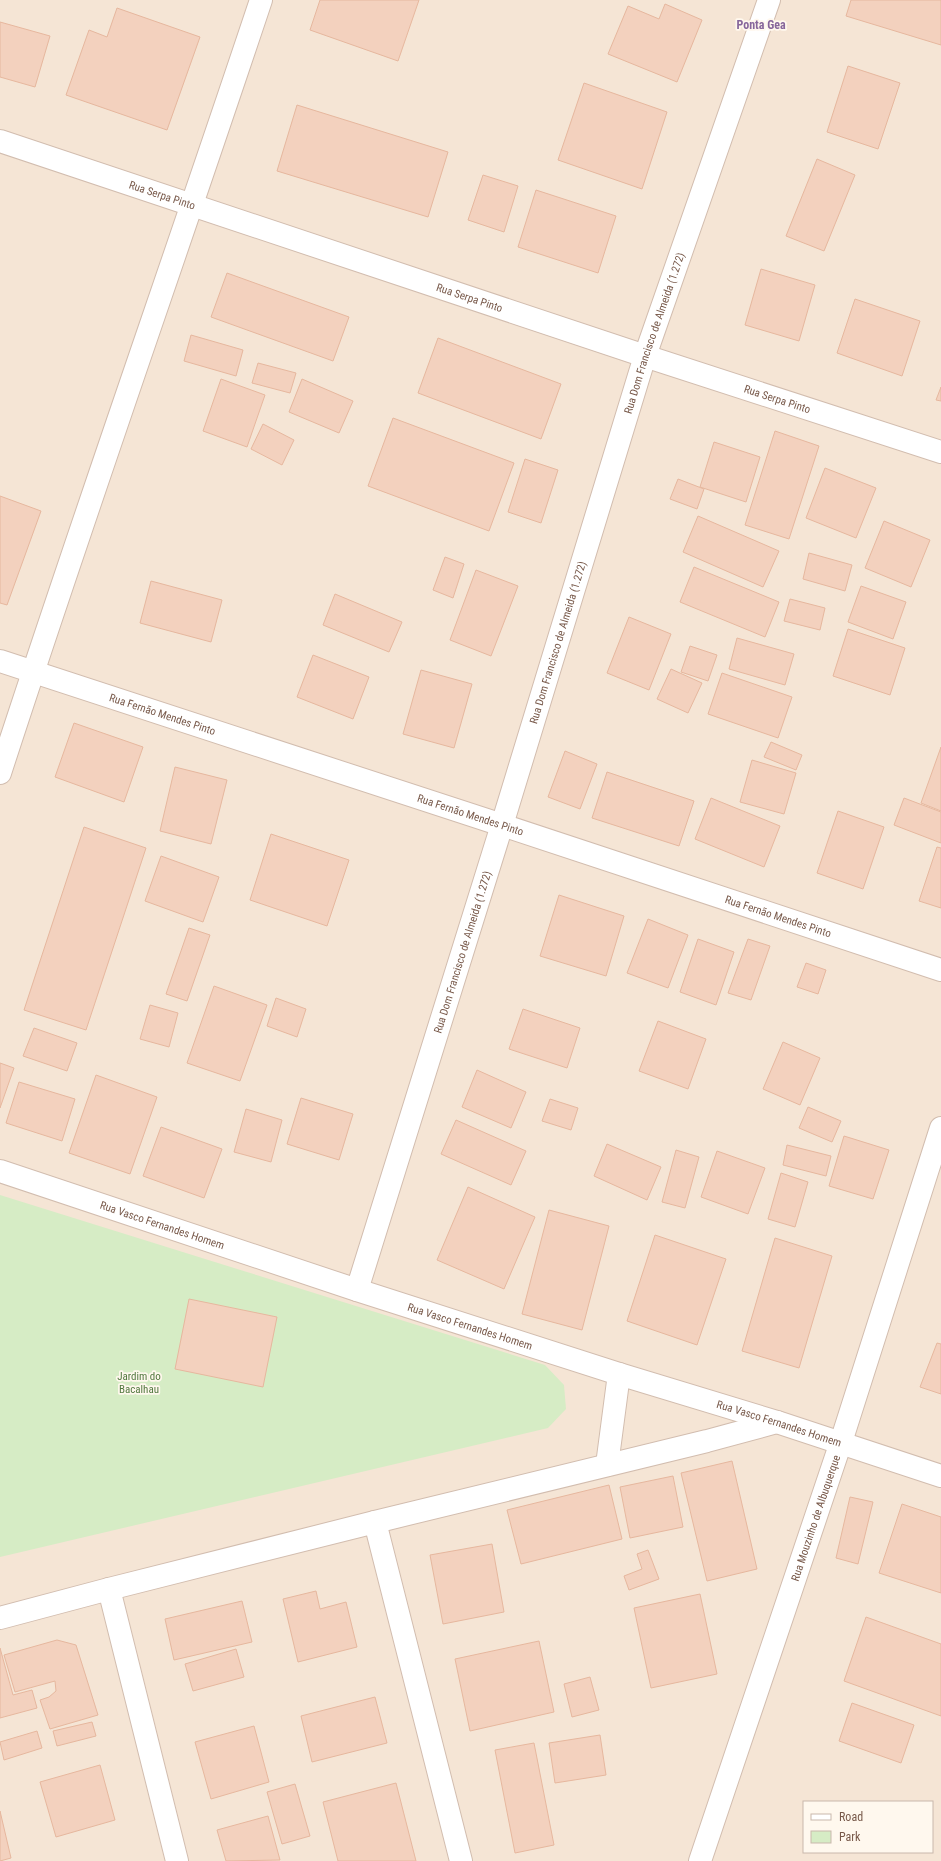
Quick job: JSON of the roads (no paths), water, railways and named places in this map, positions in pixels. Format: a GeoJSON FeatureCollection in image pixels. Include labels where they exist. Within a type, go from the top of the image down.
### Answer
{"type":"FeatureCollection","features":[{"type":"Feature","properties":{"kind":"street"},"geometry":{"type":"LineString","coordinates":[[0,772],[32,672],[193,204],[261,0]]}},
{"type":"Feature","properties":{"kind":"street","name":"Rua Dom Francisco de Almeida (1.272)"},"geometry":{"type":"LineString","coordinates":[[357,1290],[502,825],[645,356],[769,0]]}},
{"type":"Feature","properties":{"kind":"street","name":"Rua Serpa Pinto"},"geometry":{"type":"LineString","coordinates":[[0,140],[645,356],[941,452]]}},
{"type":"Feature","properties":{"kind":"street","name":"Rua Fernão Mendes Pinto"},"geometry":{"type":"LineString","coordinates":[[0,662],[502,825],[941,970]]}},
{"type":"Feature","properties":{"kind":"street","name":"Rua Mouzinho de Albuquerque"},"geometry":{"type":"LineString","coordinates":[[700,1861],[841,1442],[941,1128]]}},
{"type":"Feature","properties":{"kind":"street","name":"Rua Vasco Fernandes Homem"},"geometry":{"type":"LineString","coordinates":[[0,1171],[357,1290],[620,1374],[841,1442],[941,1476]]}},
{"type":"Feature","properties":{"kind":"street"},"geometry":{"type":"LineString","coordinates":[[607,1465],[620,1374]]}},
{"type":"Feature","properties":{"kind":"street"},"geometry":{"type":"LineString","coordinates":[[0,1618],[109,1589],[707,1441],[777,1422]]}},
{"type":"Feature","properties":{"kind":"street"},"geometry":{"type":"LineString","coordinates":[[375,1522],[461,1861]]}},
{"type":"Feature","properties":{"kind":"street"},"geometry":{"type":"LineString","coordinates":[[109,1589],[178,1861]]}},
{"type":"Feature","properties":{"kind":"district","name":"Ponta Gea"},"geometry":{"type":"Point","coordinates":[761,25]}},
{"type":"Feature","properties":{"kind":"park label","name":"Jardim do Bacalhau"},"geometry":{"type":"Point","coordinates":[139,1382]}}]}
